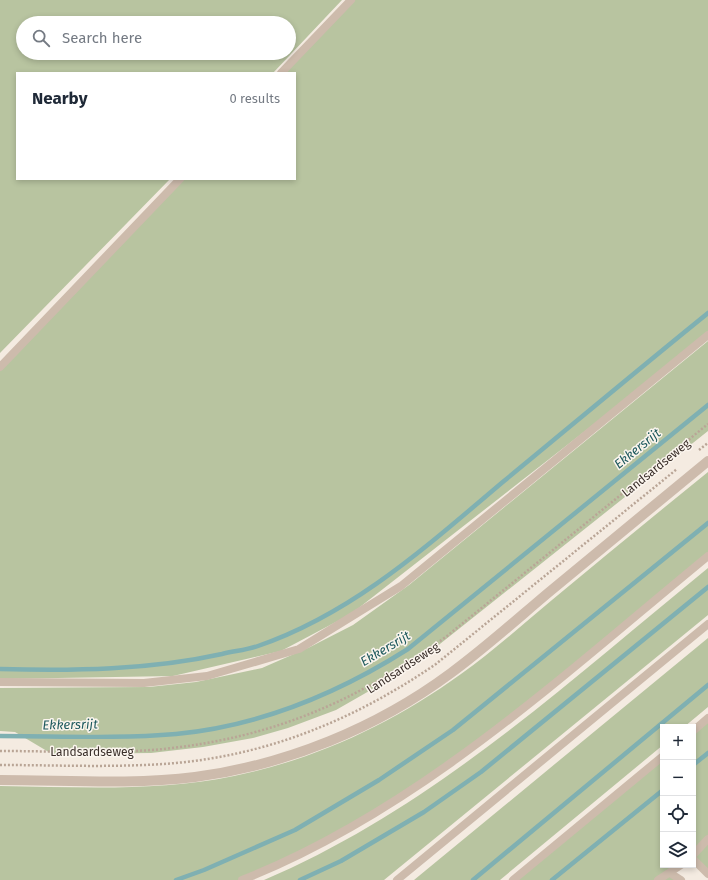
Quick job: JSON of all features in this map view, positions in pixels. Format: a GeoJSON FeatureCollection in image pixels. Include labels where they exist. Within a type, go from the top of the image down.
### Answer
{"type":"FeatureCollection","features":[{"type":"Feature","properties":{"kind":"street"},"geometry":{"type":"LineString","coordinates":[[0,780],[117,780],[195,776],[228,770],[299,752],[355,730],[397,708],[451,673],[708,462]]}},
{"type":"Feature","properties":{"kind":"lane"},"geometry":{"type":"LineString","coordinates":[[296,57],[351,0]]}},
{"type":"Feature","properties":{"kind":"lane"},"geometry":{"type":"LineString","coordinates":[[282,72],[293,60]]}},
{"type":"Feature","properties":{"kind":"lane"},"geometry":{"type":"LineString","coordinates":[[0,367],[179,180]]}},
{"type":"Feature","properties":{"kind":"lane"},"geometry":{"type":"LineString","coordinates":[[0,682],[144,683],[207,676],[299,649],[401,586],[708,335]]}},
{"type":"Feature","properties":{"kind":"lane"},"geometry":{"type":"LineString","coordinates":[[242,880],[314,846],[376,812],[428,779],[512,717],[708,556]]}},
{"type":"Feature","properties":{"kind":"lane"},"geometry":{"type":"LineString","coordinates":[[397,880],[708,624]]}},
{"type":"Feature","properties":{"kind":"lane"},"geometry":{"type":"LineString","coordinates":[[696,728],[708,718]]}},
{"type":"Feature","properties":{"kind":"lane"},"geometry":{"type":"LineString","coordinates":[[514,880],[660,758]]}},
{"type":"Feature","properties":{"kind":"lane"},"geometry":{"type":"LineString","coordinates":[[696,852],[708,839]]}},
{"type":"Feature","properties":{"kind":"lane"},"geometry":{"type":"LineString","coordinates":[[696,862],[708,874]]}},
{"type":"Feature","properties":{"kind":"lane"},"geometry":{"type":"LineString","coordinates":[[658,880],[677,868]]}},
{"type":"Feature","properties":{"kind":"lane"},"geometry":{"type":"LineString","coordinates":[[670,873],[681,880]]}},
{"type":"Feature","properties":{"kind":"path"},"geometry":{"type":"LineString","coordinates":[[0,751],[126,751],[202,744],[245,735],[287,723],[326,708],[372,686],[410,663],[447,636],[708,424]]}},
{"type":"Feature","properties":{"kind":"path","name":"Landsardseweg"},"geometry":{"type":"LineString","coordinates":[[696,453],[708,443]]}},
{"type":"Feature","properties":{"kind":"path","name":"Landsardseweg"},"geometry":{"type":"LineString","coordinates":[[0,765],[142,765],[210,758],[263,747],[309,732],[352,714],[403,687],[436,664],[678,467]]}},
{"type":"Feature","properties":{"kind":"green space"},"geometry":{"type":"Polygon","coordinates":[[[0,0],[342,0],[296,49],[296,16],[16,16],[16,60],[285,60],[274,72],[16,72],[16,180],[169,180],[0,353],[0,0]]]}},
{"type":"Feature","properties":{"kind":"green space"},"geometry":{"type":"Polygon","coordinates":[[[353,0],[708,0],[708,331],[612,410],[351,614],[281,651],[173,676],[0,679],[0,369],[181,180],[296,180],[296,72],[285,72],[353,0]]]}},
{"type":"Feature","properties":{"kind":"green space"},"geometry":{"type":"Polygon","coordinates":[[[708,341],[708,431],[411,667],[336,710],[288,728],[253,738],[203,747],[151,753],[52,754],[15,732],[0,731],[0,688],[149,687],[196,682],[262,668],[310,647],[353,625],[409,585],[708,341]]]}},
{"type":"Feature","properties":{"kind":"green space"},"geometry":{"type":"Polygon","coordinates":[[[708,472],[708,556],[517,712],[376,812],[242,880],[0,880],[0,786],[117,787],[205,781],[265,769],[295,760],[353,737],[409,708],[473,666],[708,472]]]}},
{"type":"Feature","properties":{"kind":"green space"},"geometry":{"type":"Polygon","coordinates":[[[708,568],[708,615],[384,880],[264,880],[326,851],[385,817],[442,780],[551,698],[708,568]]]}},
{"type":"Feature","properties":{"kind":"green space"},"geometry":{"type":"Polygon","coordinates":[[[708,638],[708,707],[688,724],[660,724],[660,747],[500,880],[414,880],[708,638]]]}},
{"type":"Feature","properties":{"kind":"green space"},"geometry":{"type":"Polygon","coordinates":[[[708,718],[708,874],[696,862],[696,728],[708,718]]]}},
{"type":"Feature","properties":{"kind":"green space"},"geometry":{"type":"Polygon","coordinates":[[[660,758],[660,868],[677,868],[670,873],[681,880],[513,880],[660,758]]]}},
{"type":"Feature","properties":{"kind":"waterway"},"geometry":{"type":"LineString","coordinates":[[0,669],[56,670],[112,668],[167,663],[249,649],[293,632],[358,596],[418,553],[708,313]]}},
{"type":"Feature","properties":{"kind":"waterway","name":"Ekkersrijt"},"geometry":{"type":"LineString","coordinates":[[0,736],[110,737],[176,734],[238,724],[326,694],[408,649],[708,405]]}},
{"type":"Feature","properties":{"kind":"waterway"},"geometry":{"type":"LineString","coordinates":[[176,880],[204,870],[295,830],[379,780],[453,730],[708,523]]}},
{"type":"Feature","properties":{"kind":"waterway"},"geometry":{"type":"LineString","coordinates":[[300,880],[341,861],[424,812],[481,772],[708,587]]}},
{"type":"Feature","properties":{"kind":"waterway"},"geometry":{"type":"LineString","coordinates":[[473,880],[708,685]]}},
{"type":"Feature","properties":{"kind":"waterway"},"geometry":{"type":"LineString","coordinates":[[696,763],[708,753]]}},
{"type":"Feature","properties":{"kind":"waterway"},"geometry":{"type":"LineString","coordinates":[[552,880],[660,792]]}}]}
